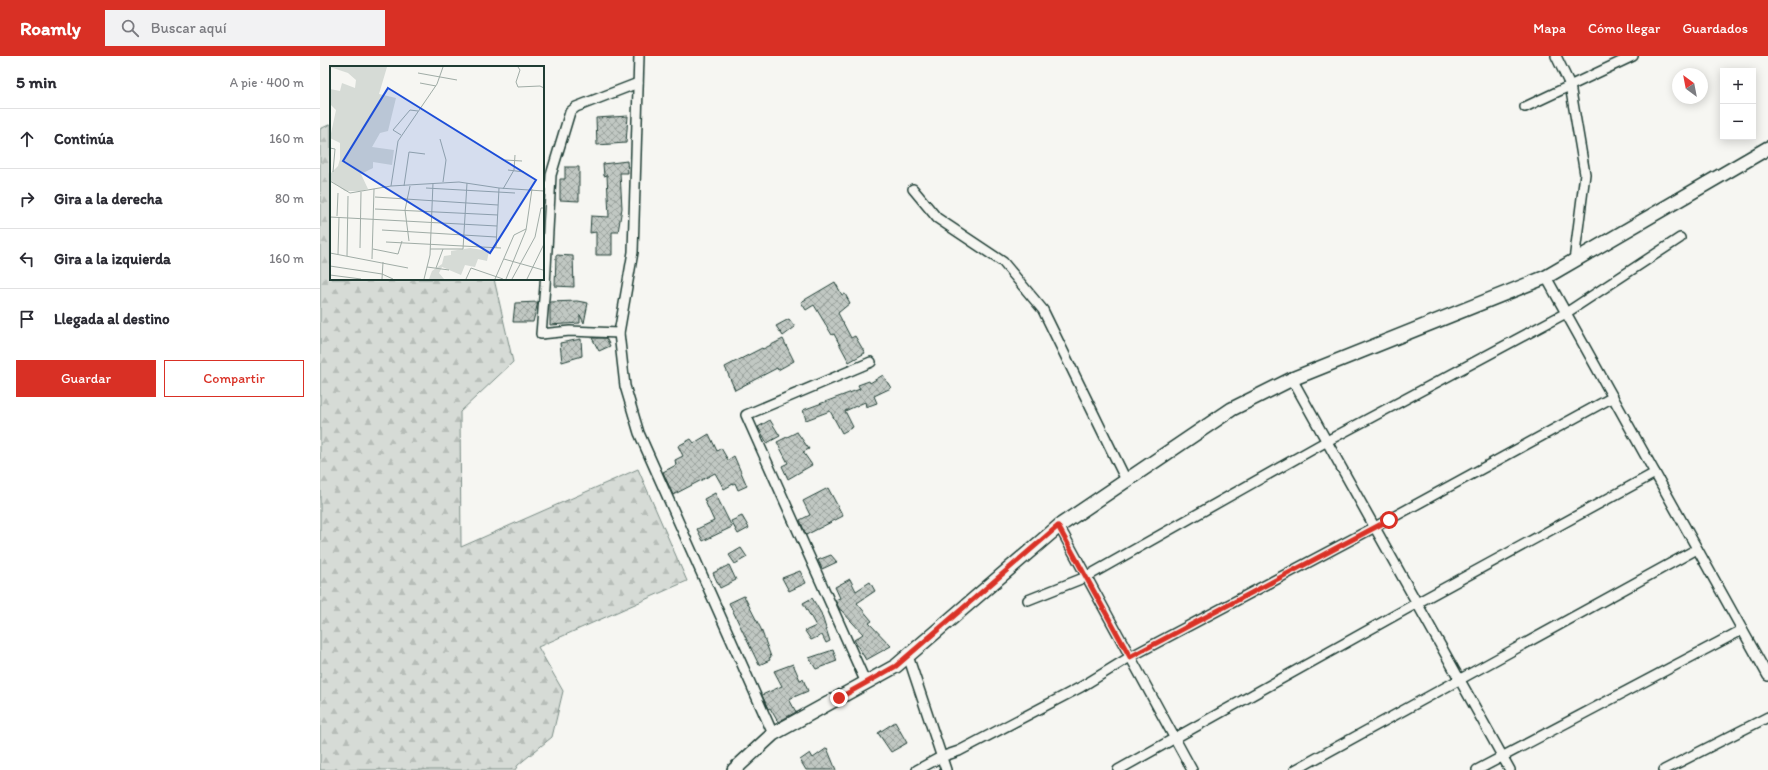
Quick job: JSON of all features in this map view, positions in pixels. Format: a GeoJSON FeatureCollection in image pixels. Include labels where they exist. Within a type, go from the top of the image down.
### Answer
{"type":"FeatureCollection","features":[{"type":"Feature","properties":{"kind":"street"},"geometry":{"type":"LineString","coordinates":[[639,56],[633,252],[619,333],[625,386],[639,433],[773,734]]}},
{"type":"Feature","properties":{"kind":"street"},"geometry":{"type":"LineString","coordinates":[[1556,56],[1570,85],[1584,174],[1574,261]]}},
{"type":"Feature","properties":{"kind":"street"},"geometry":{"type":"LineString","coordinates":[[1525,107],[1633,56]]}},
{"type":"Feature","properties":{"kind":"street"},"geometry":{"type":"LineString","coordinates":[[619,333],[570,331],[541,334],[551,175],[570,112],[576,107],[638,83]]}},
{"type":"Feature","properties":{"kind":"street"},"geometry":{"type":"LineString","coordinates":[[734,770],[773,734],[896,666],[1058,526],[1232,409],[1292,379],[1546,277],[1768,148]]}},
{"type":"Feature","properties":{"kind":"street"},"geometry":{"type":"LineString","coordinates":[[913,190],[937,218],[1003,262],[1043,310],[1126,480]]}},
{"type":"Feature","properties":{"kind":"street"},"geometry":{"type":"LineString","coordinates":[[1028,600],[1086,577],[1327,441],[1566,313],[1680,238]]}},
{"type":"Feature","properties":{"kind":"street"},"geometry":{"type":"LineString","coordinates":[[1546,277],[1768,676]]}},
{"type":"Feature","properties":{"kind":"street"},"geometry":{"type":"LineString","coordinates":[[866,683],[746,415],[870,362]]}},
{"type":"Feature","properties":{"kind":"street"},"geometry":{"type":"LineString","coordinates":[[1292,379],[1510,770]]}},
{"type":"Feature","properties":{"kind":"street"},"geometry":{"type":"LineString","coordinates":[[917,770],[941,757],[959,751],[973,744],[1081,687],[1130,657],[1375,528],[1613,397]]}},
{"type":"Feature","properties":{"kind":"street"},"geometry":{"type":"LineString","coordinates":[[1118,770],[1417,603],[1655,474]]}},
{"type":"Feature","properties":{"kind":"street"},"geometry":{"type":"LineString","coordinates":[[1058,526],[1192,770]]}},
{"type":"Feature","properties":{"kind":"street"},"geometry":{"type":"LineString","coordinates":[[1295,770],[1697,549]]}},
{"type":"Feature","properties":{"kind":"street"},"geometry":{"type":"LineString","coordinates":[[1477,770],[1742,630]]}},
{"type":"Feature","properties":{"kind":"street"},"geometry":{"type":"LineString","coordinates":[[908,656],[946,770]]}},
{"type":"Feature","properties":{"kind":"street"},"geometry":{"type":"LineString","coordinates":[[1664,770],[1768,717]]}},
{"type":"Feature","properties":{"kind":"green space"},"geometry":{"type":"Polygon","coordinates":[[[330,124],[330,280],[494,280],[513,362],[460,412],[461,547],[638,469],[687,581],[538,647],[563,691],[552,737],[518,765],[515,770],[320,770],[320,129],[330,124]]]}},
{"type":"Feature","properties":{"kind":"building"},"geometry":{"type":"Polygon","coordinates":[[[628,116],[626,143],[597,145],[596,118],[628,116]]]}},
{"type":"Feature","properties":{"kind":"building"},"geometry":{"type":"Polygon","coordinates":[[[627,161],[628,173],[620,173],[622,208],[618,232],[612,232],[612,255],[596,255],[596,232],[590,233],[591,216],[609,217],[607,175],[604,176],[603,164],[627,161]]]}},
{"type":"Feature","properties":{"kind":"building"},"geometry":{"type":"Polygon","coordinates":[[[565,167],[579,167],[579,201],[560,200],[560,179],[565,179],[565,167]]]}},
{"type":"Feature","properties":{"kind":"building"},"geometry":{"type":"Polygon","coordinates":[[[556,255],[573,256],[574,287],[555,286],[556,255]]]}},
{"type":"Feature","properties":{"kind":"building"},"geometry":{"type":"Polygon","coordinates":[[[835,282],[842,295],[845,294],[850,303],[838,313],[851,338],[855,336],[865,353],[849,362],[834,334],[832,335],[814,305],[806,310],[801,302],[835,282]]]}},
{"type":"Feature","properties":{"kind":"building"},"geometry":{"type":"Polygon","coordinates":[[[577,301],[588,303],[584,323],[580,315],[580,323],[550,325],[550,302],[577,301]]]}},
{"type":"Feature","properties":{"kind":"building"},"geometry":{"type":"Polygon","coordinates":[[[538,302],[533,322],[513,322],[515,303],[538,302]]]}},
{"type":"Feature","properties":{"kind":"building"},"geometry":{"type":"Polygon","coordinates":[[[789,319],[795,327],[783,336],[776,326],[789,319]]]}},
{"type":"Feature","properties":{"kind":"building"},"geometry":{"type":"Polygon","coordinates":[[[592,338],[606,338],[610,346],[599,351],[592,338]]]}},
{"type":"Feature","properties":{"kind":"building"},"geometry":{"type":"Polygon","coordinates":[[[581,339],[582,356],[562,362],[560,343],[581,339]]]}},
{"type":"Feature","properties":{"kind":"building"},"geometry":{"type":"Polygon","coordinates":[[[783,339],[794,361],[778,370],[777,368],[735,390],[725,367],[783,339]]]}},
{"type":"Feature","properties":{"kind":"building"},"geometry":{"type":"Polygon","coordinates":[[[883,375],[891,388],[874,396],[877,403],[866,407],[865,402],[845,411],[853,427],[842,433],[830,411],[806,420],[803,410],[860,389],[858,385],[869,381],[870,383],[883,375]]]}},
{"type":"Feature","properties":{"kind":"building"},"geometry":{"type":"Polygon","coordinates":[[[770,420],[780,436],[767,443],[758,427],[770,420]]]}},
{"type":"Feature","properties":{"kind":"building"},"geometry":{"type":"Polygon","coordinates":[[[797,432],[809,449],[803,452],[812,465],[788,479],[782,466],[788,463],[777,442],[797,432]]]}},
{"type":"Feature","properties":{"kind":"building"},"geometry":{"type":"Polygon","coordinates":[[[709,434],[717,451],[721,448],[728,460],[734,456],[747,486],[738,490],[735,483],[724,489],[715,473],[673,495],[663,472],[676,465],[675,460],[683,456],[678,446],[691,439],[694,443],[709,434]]]}},
{"type":"Feature","properties":{"kind":"building"},"geometry":{"type":"Polygon","coordinates":[[[828,488],[843,516],[806,535],[800,520],[810,515],[803,501],[828,488]]]}},
{"type":"Feature","properties":{"kind":"building"},"geometry":{"type":"Polygon","coordinates":[[[715,493],[732,527],[703,541],[697,529],[714,521],[704,499],[715,493]]]}},
{"type":"Feature","properties":{"kind":"building"},"geometry":{"type":"Polygon","coordinates":[[[742,516],[749,528],[738,534],[731,521],[742,516]]]}},
{"type":"Feature","properties":{"kind":"building"},"geometry":{"type":"Polygon","coordinates":[[[741,548],[747,557],[735,564],[729,555],[741,548]]]}},
{"type":"Feature","properties":{"kind":"building"},"geometry":{"type":"Polygon","coordinates":[[[831,555],[837,562],[822,569],[818,560],[831,555]]]}},
{"type":"Feature","properties":{"kind":"building"},"geometry":{"type":"Polygon","coordinates":[[[729,565],[736,580],[720,588],[713,573],[729,565]]]}},
{"type":"Feature","properties":{"kind":"building"},"geometry":{"type":"Polygon","coordinates":[[[800,571],[806,583],[789,591],[782,578],[800,571]]]}},
{"type":"Feature","properties":{"kind":"building"},"geometry":{"type":"Polygon","coordinates":[[[850,579],[856,591],[870,582],[875,591],[857,603],[872,621],[869,623],[891,646],[866,660],[854,640],[863,634],[840,610],[835,600],[840,598],[835,587],[850,579]]]}},
{"type":"Feature","properties":{"kind":"building"},"geometry":{"type":"Polygon","coordinates":[[[744,596],[761,629],[771,657],[769,658],[770,660],[759,665],[729,603],[744,596]]]}},
{"type":"Feature","properties":{"kind":"building"},"geometry":{"type":"Polygon","coordinates":[[[812,598],[821,613],[830,641],[826,643],[822,635],[811,640],[805,631],[816,626],[803,603],[812,598]]]}},
{"type":"Feature","properties":{"kind":"building"},"geometry":{"type":"Polygon","coordinates":[[[833,650],[837,661],[816,669],[809,658],[833,650]]]}},
{"type":"Feature","properties":{"kind":"building"},"geometry":{"type":"Polygon","coordinates":[[[793,664],[800,680],[803,679],[808,691],[789,699],[796,712],[778,722],[770,708],[768,709],[762,695],[782,686],[774,671],[793,664]]]}},
{"type":"Feature","properties":{"kind":"building"},"geometry":{"type":"Polygon","coordinates":[[[895,722],[907,743],[891,752],[878,733],[895,722]]]}},
{"type":"Feature","properties":{"kind":"building"},"geometry":{"type":"Polygon","coordinates":[[[827,748],[836,770],[806,770],[800,760],[810,753],[813,758],[827,748]]]}},
{"type":"Feature","properties":{"kind":"route"},"geometry":{"type":"LineString","coordinates":[[839,698],[896,666],[1058,526],[1130,657],[1389,520]]}}]}
